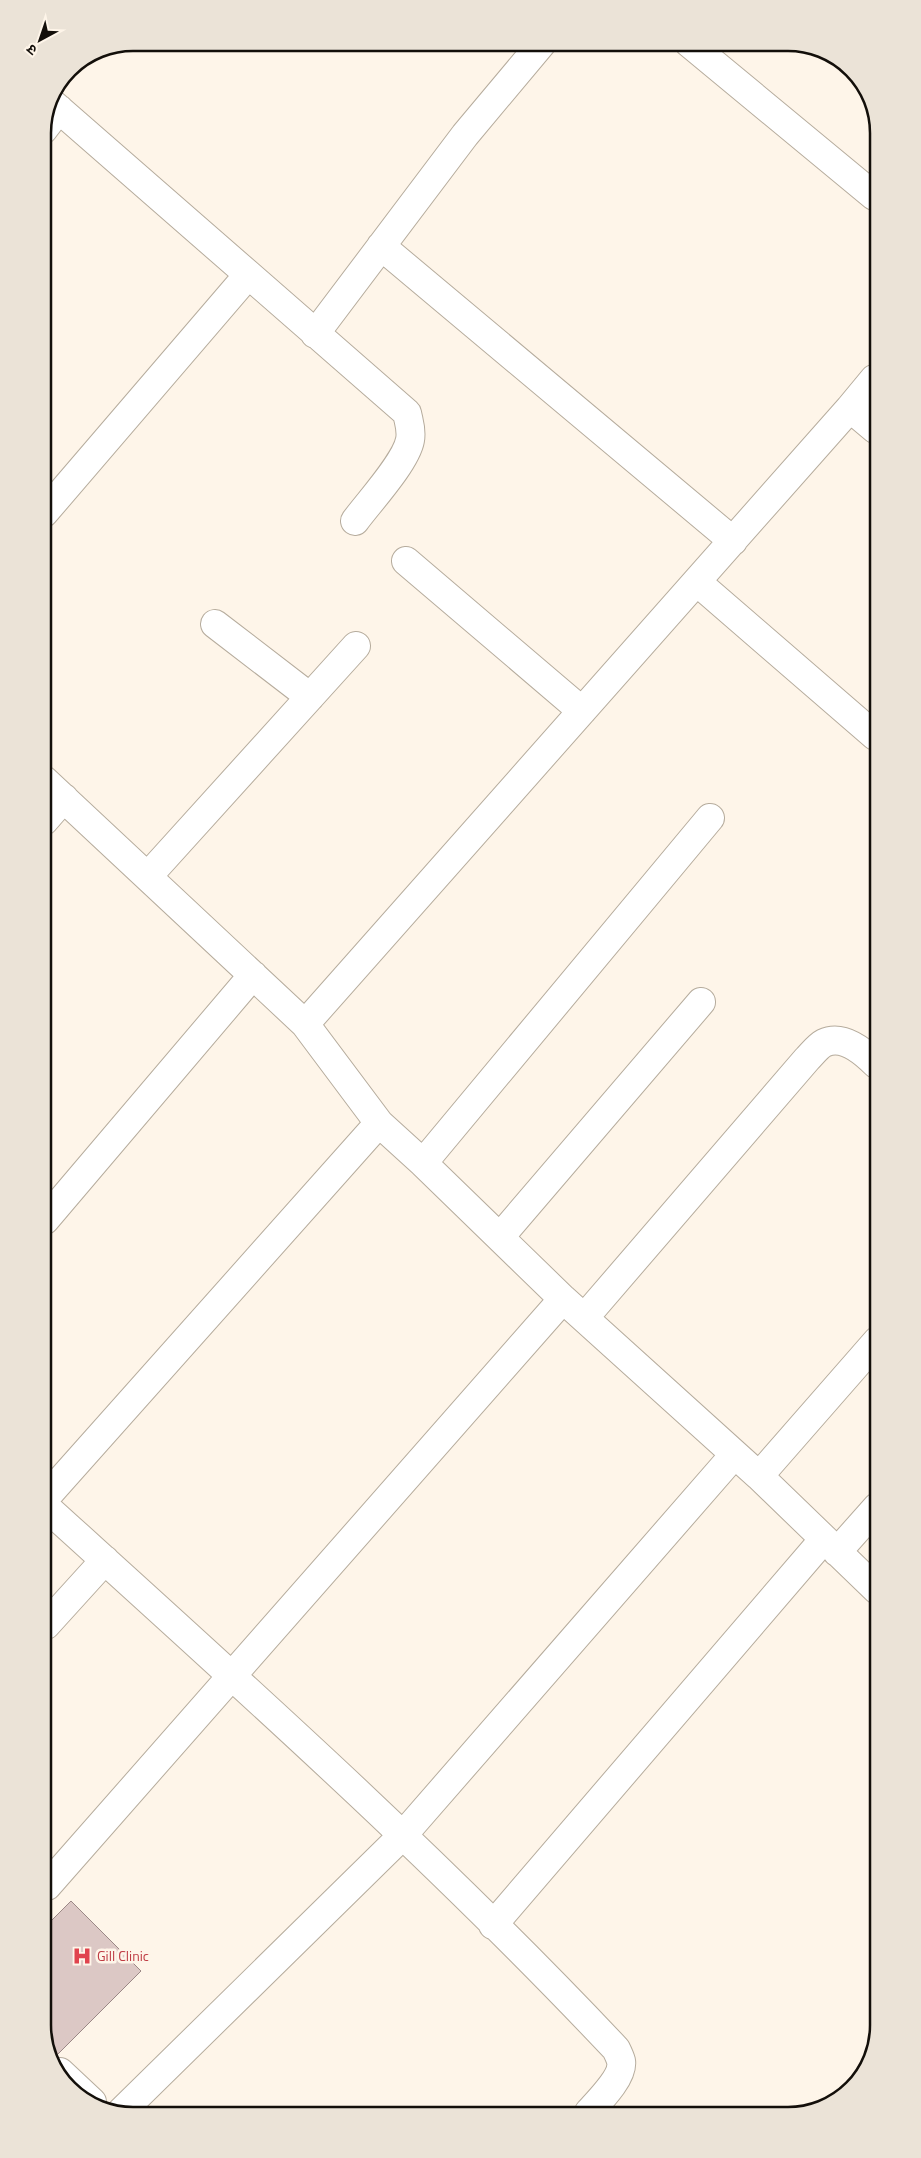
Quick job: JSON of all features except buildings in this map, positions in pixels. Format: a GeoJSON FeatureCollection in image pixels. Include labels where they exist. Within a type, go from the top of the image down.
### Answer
{"type":"FeatureCollection","features":[{"type":"Feature","properties":{"kind":"street"},"geometry":{"type":"LineString","coordinates":[[315,334],[465,135],[535,51]]}},
{"type":"Feature","properties":{"kind":"street"},"geometry":{"type":"LineString","coordinates":[[700,51],[870,193]]}},
{"type":"Feature","properties":{"kind":"street"},"geometry":{"type":"LineString","coordinates":[[53,115],[248,275],[406,413],[411,429],[409,443],[398,464],[355,521]]}},
{"type":"Feature","properties":{"kind":"street"},"geometry":{"type":"LineString","coordinates":[[381,246],[732,541]]}},
{"type":"Feature","properties":{"kind":"street"},"geometry":{"type":"LineString","coordinates":[[51,505],[248,275]]}},
{"type":"Feature","properties":{"kind":"street"},"geometry":{"type":"LineString","coordinates":[[305,1024],[870,384]]}},
{"type":"Feature","properties":{"kind":"street"},"geometry":{"type":"LineString","coordinates":[[850,408],[870,425]]}},
{"type":"Feature","properties":{"kind":"street"},"geometry":{"type":"LineString","coordinates":[[406,561],[582,711]]}},
{"type":"Feature","properties":{"kind":"street"},"geometry":{"type":"LineString","coordinates":[[697,582],[870,732]]}},
{"type":"Feature","properties":{"kind":"street"},"geometry":{"type":"LineString","coordinates":[[214,624],[310,697]]}},
{"type":"Feature","properties":{"kind":"street"},"geometry":{"type":"LineString","coordinates":[[148,876],[356,646]]}},
{"type":"Feature","properties":{"kind":"street"},"geometry":{"type":"LineString","coordinates":[[54,789],[305,1024],[379,1123],[423,1162],[563,1299],[759,1476],[870,1583]]}},
{"type":"Feature","properties":{"kind":"street"},"geometry":{"type":"LineString","coordinates":[[423,1162],[710,818]]}},
{"type":"Feature","properties":{"kind":"street"},"geometry":{"type":"LineString","coordinates":[[51,1213],[253,975]]}},
{"type":"Feature","properties":{"kind":"street"},"geometry":{"type":"LineString","coordinates":[[500,1237],[701,1002]]}},
{"type":"Feature","properties":{"kind":"street"},"geometry":{"type":"LineString","coordinates":[[585,1317],[807,1059],[823,1043],[833,1040],[852,1046],[870,1059]]}},
{"type":"Feature","properties":{"kind":"street"},"geometry":{"type":"LineString","coordinates":[[51,1491],[379,1123]]}},
{"type":"Feature","properties":{"kind":"street"},"geometry":{"type":"LineString","coordinates":[[51,1881],[563,1299]]}},
{"type":"Feature","properties":{"kind":"street"},"geometry":{"type":"LineString","coordinates":[[759,1476],[870,1349]]}},
{"type":"Feature","properties":{"kind":"street"},"geometry":{"type":"LineString","coordinates":[[126,2107],[403,1835],[734,1454]]}},
{"type":"Feature","properties":{"kind":"street"},"geometry":{"type":"LineString","coordinates":[[51,1511],[403,1835],[616,2049],[621,2063],[619,2072],[606,2094],[594,2107]]}},
{"type":"Feature","properties":{"kind":"street"},"geometry":{"type":"LineString","coordinates":[[493,1925],[831,1545],[870,1513]]}},
{"type":"Feature","properties":{"kind":"street"},"geometry":{"type":"LineString","coordinates":[[51,1619],[105,1560]]}},
{"type":"Feature","properties":{"kind":"place","name":"Gill Clinic"},"geometry":{"type":"Point","coordinates":[82,1956]}}]}
